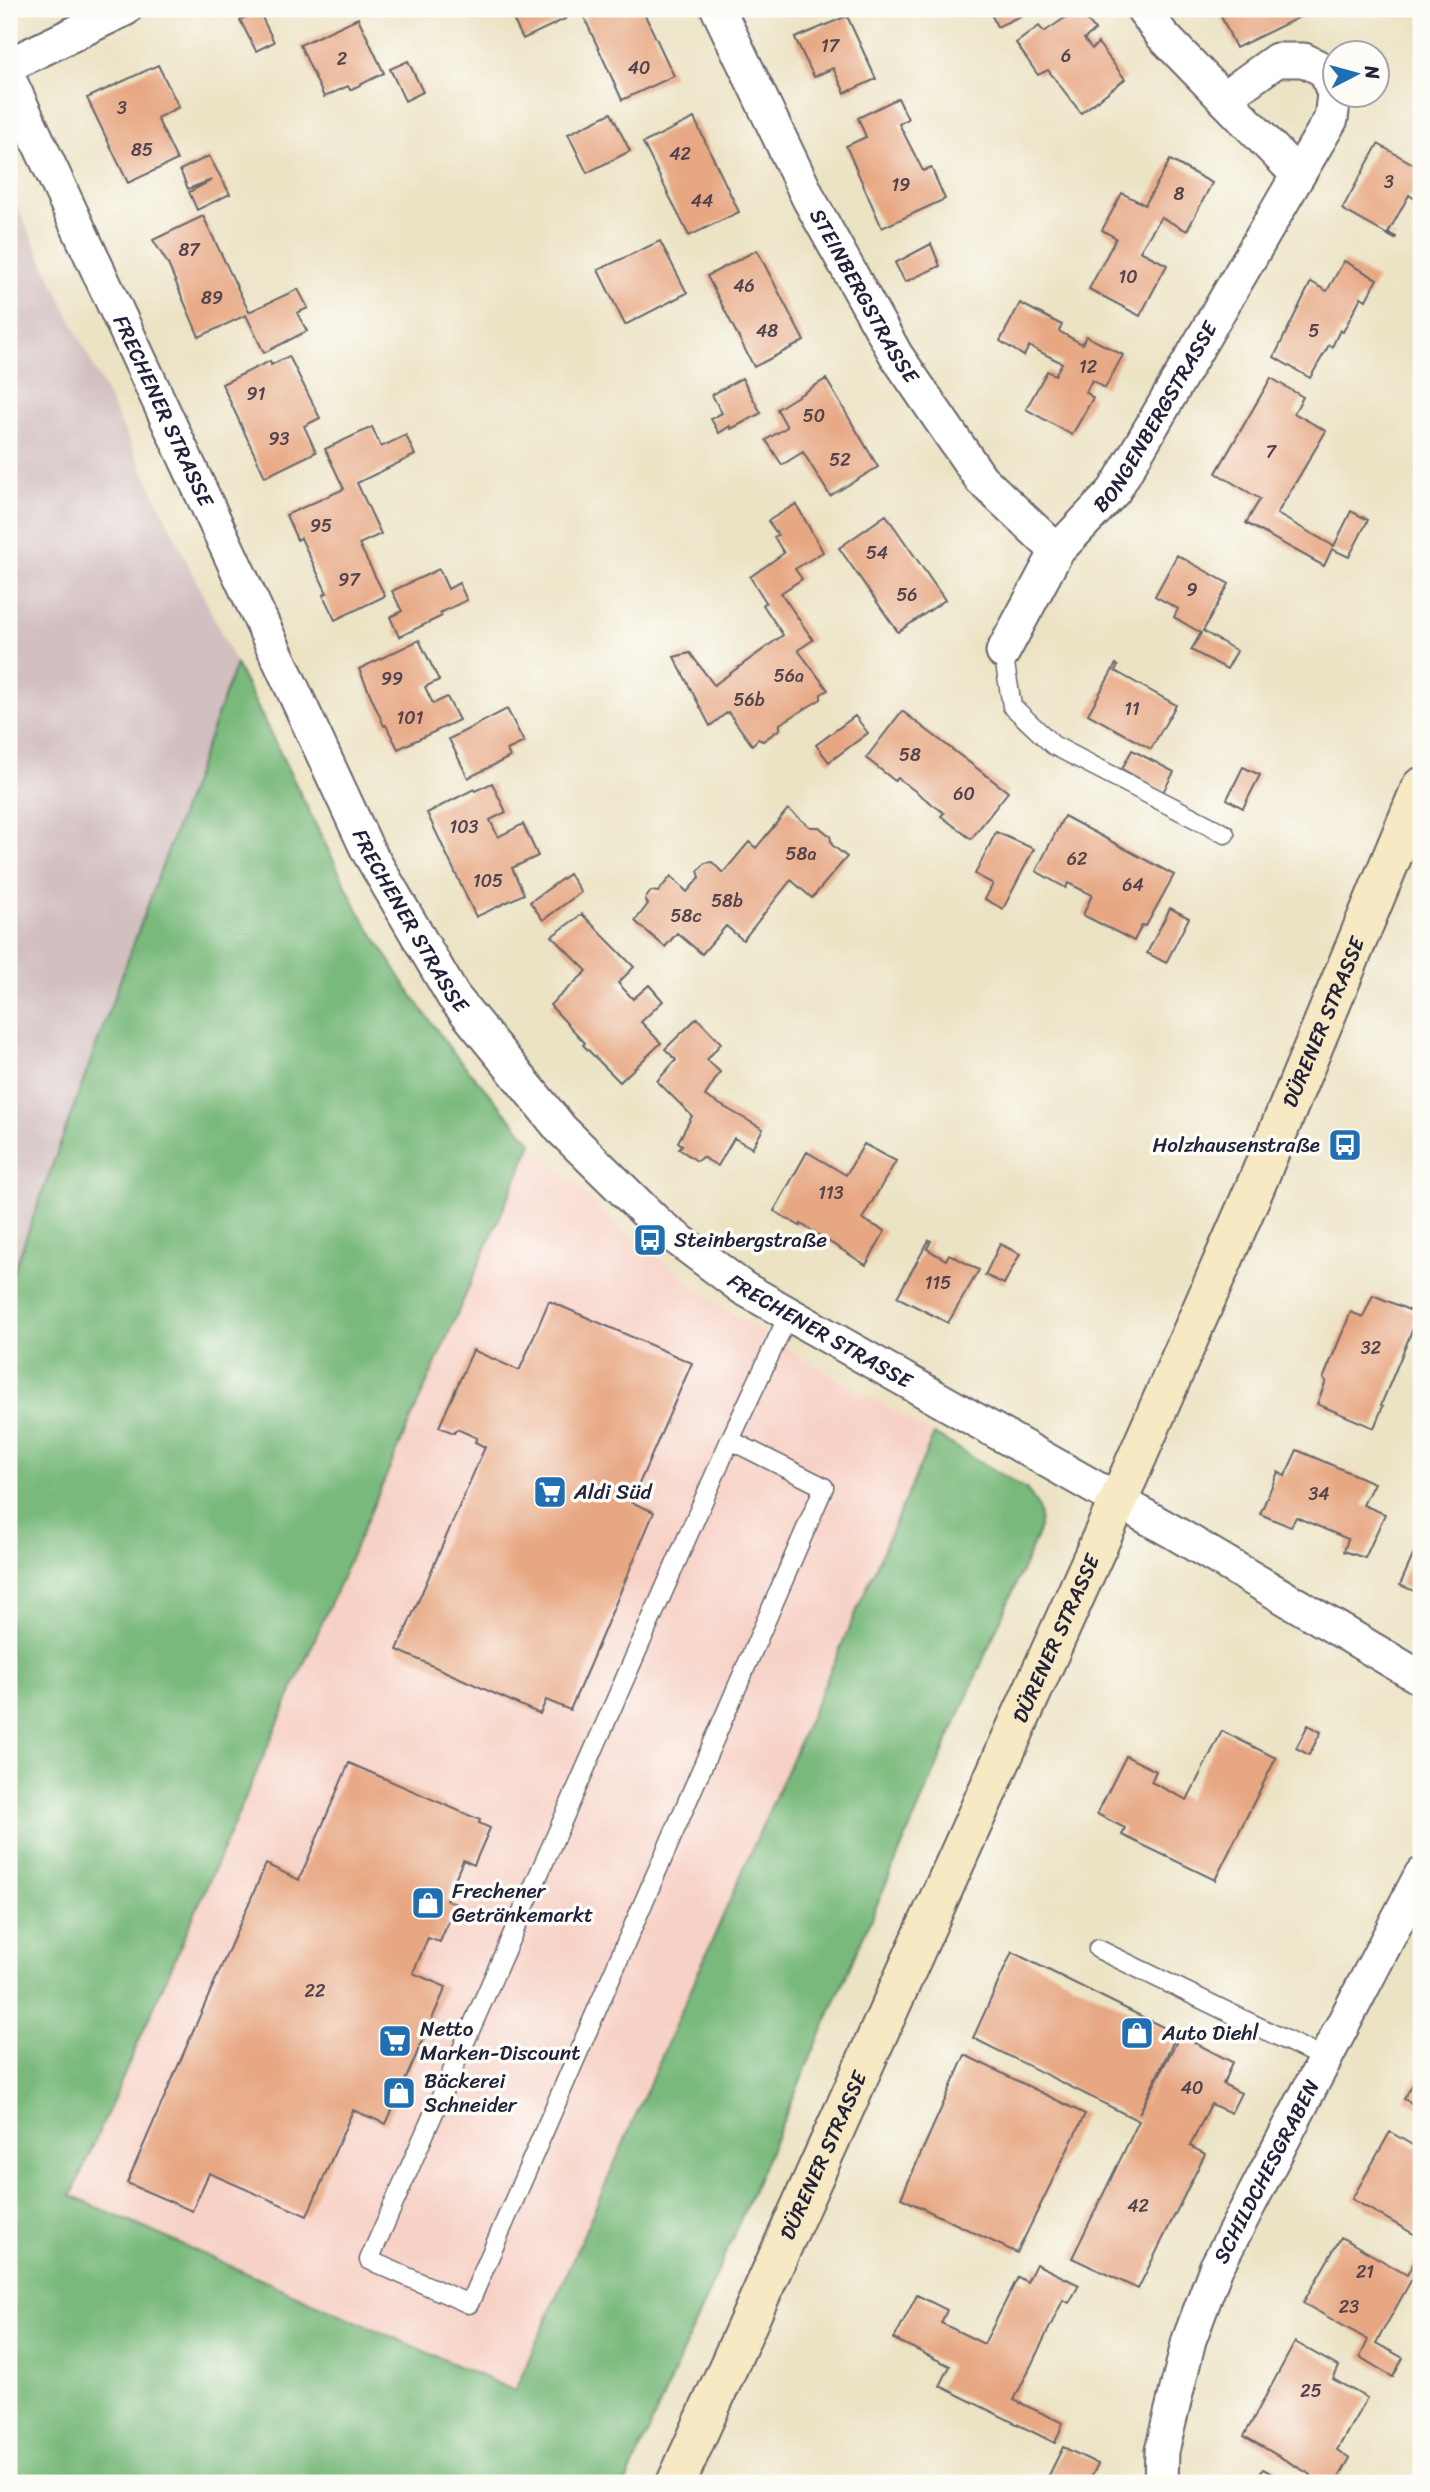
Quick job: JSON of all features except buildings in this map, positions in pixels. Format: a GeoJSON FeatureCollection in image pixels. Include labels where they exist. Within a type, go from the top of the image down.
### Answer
{"type":"FeatureCollection","features":[{"type":"Feature","properties":{"kind":"main road","name":"DÜRENER STRASSE"},"geometry":{"type":"LineString","coordinates":[[676,2483],[1118,1501],[1256,1185],[1421,787]]}},
{"type":"Feature","properties":{"kind":"street"},"geometry":{"type":"LineString","coordinates":[[9,65],[125,9]]}},
{"type":"Feature","properties":{"kind":"street","name":"STEINBERGSTRASSE"},"geometry":{"type":"LineString","coordinates":[[718,9],[809,199],[896,355],[981,479],[1057,551]]}},
{"type":"Feature","properties":{"kind":"street"},"geometry":{"type":"LineString","coordinates":[[1143,9],[1163,35],[1298,175]]}},
{"type":"Feature","properties":{"kind":"street","name":"BONGENBERGSTRASSE"},"geometry":{"type":"LineString","coordinates":[[1003,652],[1057,551],[1114,491],[1331,119],[1334,94],[1326,71],[1304,60],[1277,60],[1224,98]]}},
{"type":"Feature","properties":{"kind":"street","name":"FRECHENER STRASSE"},"geometry":{"type":"LineString","coordinates":[[9,79],[368,851],[453,996],[561,1129],[659,1225],[743,1288],[1118,1501]]}},
{"type":"Feature","properties":{"kind":"street"},"geometry":{"type":"LineString","coordinates":[[1118,1501],[1421,1678]]}},
{"type":"Feature","properties":{"kind":"street","name":"SCHILDCHESGRABEN"},"geometry":{"type":"LineString","coordinates":[[1161,2483],[1161,2451],[1189,2340],[1216,2267],[1421,1875]]}},
{"type":"Feature","properties":{"kind":"lane"},"geometry":{"type":"LineString","coordinates":[[1003,652],[1012,706],[1053,745],[1225,834]]}},
{"type":"Feature","properties":{"kind":"lane"},"geometry":{"type":"LineString","coordinates":[[730,1440],[824,1487],[469,2304],[369,2260],[730,1440],[789,1314]]}},
{"type":"Feature","properties":{"kind":"lane"},"geometry":{"type":"LineString","coordinates":[[1098,1949],[1325,2059]]}},
{"type":"Feature","properties":{"kind":"shaded area"},"geometry":{"type":"Polygon","coordinates":[[[9,190],[236,664],[9,1284],[9,190]]]}},
{"type":"Feature","properties":{"kind":"shaded area"},"geometry":{"type":"Polygon","coordinates":[[[532,1143],[623,1231],[723,1308],[812,1364],[934,1434],[515,2391],[71,2196],[532,1143]]]}},
{"type":"Feature","properties":{"kind":"green space"},"geometry":{"type":"Polygon","coordinates":[[[236,664],[359,912],[407,988],[451,1050],[532,1143],[71,2196],[515,2391],[934,1434],[1026,1489],[1040,1514],[1039,1531],[626,2483],[9,2483],[9,1284],[236,664]]]}},
{"type":"Feature","properties":{"kind":"place","name":"Holzhausenstraße"},"geometry":{"type":"Point","coordinates":[1345,1145]}},
{"type":"Feature","properties":{"kind":"place","name":"Steinbergstraße"},"geometry":{"type":"Point","coordinates":[650,1240]}},
{"type":"Feature","properties":{"kind":"place","name":"Aldi Süd"},"geometry":{"type":"Point","coordinates":[550,1492]}},
{"type":"Feature","properties":{"kind":"place","name":"Frechener Getränkemarkt"},"geometry":{"type":"Point","coordinates":[428,1903]}},
{"type":"Feature","properties":{"kind":"place","name":"Auto Diehl"},"geometry":{"type":"Point","coordinates":[1137,2033]}},
{"type":"Feature","properties":{"kind":"place","name":"Netto Marken-Discount"},"geometry":{"type":"Point","coordinates":[395,2041]}},
{"type":"Feature","properties":{"kind":"place","name":"Bäckerei Schneider"},"geometry":{"type":"Point","coordinates":[399,2093]}}]}
